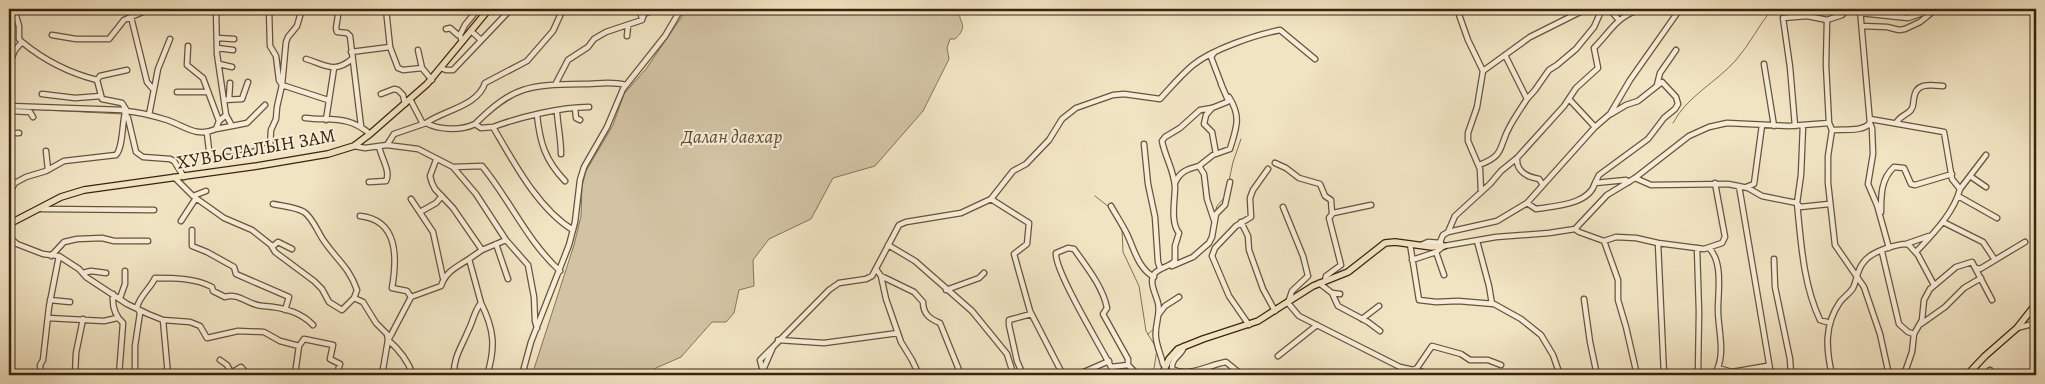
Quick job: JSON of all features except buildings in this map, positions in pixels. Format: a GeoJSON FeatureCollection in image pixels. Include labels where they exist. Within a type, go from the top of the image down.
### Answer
{"type":"FeatureCollection","features":[{"type":"Feature","properties":{"kind":"main road","name":"ХУВЬСГАЛЫН ЗАМ"},"geometry":{"type":"LineString","coordinates":[[9,224],[34,209],[60,197],[84,190],[184,177],[328,154],[354,146],[432,80],[489,9]]}},
{"type":"Feature","properties":{"kind":"main road"},"geometry":{"type":"LineString","coordinates":[[1162,375],[1173,354],[1184,346],[1249,325],[1275,311],[1306,290],[1348,272],[1384,243],[1395,242],[1432,247],[1442,244]]}},
{"type":"Feature","properties":{"kind":"main road"},"geometry":{"type":"LineString","coordinates":[[1967,375],[2016,328],[2036,304]]}},
{"type":"Feature","properties":{"kind":"street"},"geometry":{"type":"LineString","coordinates":[[14,9],[19,39],[22,42],[46,60],[70,73],[97,80]]}},
{"type":"Feature","properties":{"kind":"street"},"geometry":{"type":"LineString","coordinates":[[52,35],[110,40],[124,20],[145,11],[145,9]]}},
{"type":"Feature","properties":{"kind":"street"},"geometry":{"type":"LineString","coordinates":[[232,126],[226,115],[226,99],[219,64],[216,9],[233,9]]}},
{"type":"Feature","properties":{"kind":"street"},"geometry":{"type":"LineString","coordinates":[[269,9],[270,46],[276,56],[279,80],[282,84],[328,100]]}},
{"type":"Feature","properties":{"kind":"street"},"geometry":{"type":"LineString","coordinates":[[207,133],[209,150],[215,157],[234,157],[268,148],[271,144],[271,130],[276,120],[286,42],[288,36],[297,26],[302,9]]}},
{"type":"Feature","properties":{"kind":"street"},"geometry":{"type":"LineString","coordinates":[[339,9],[336,31],[349,34],[361,126]]}},
{"type":"Feature","properties":{"kind":"street"},"geometry":{"type":"LineString","coordinates":[[386,9],[390,47],[398,68],[403,70],[422,68]]}},
{"type":"Feature","properties":{"kind":"street"},"geometry":{"type":"LineString","coordinates":[[462,42],[460,35],[465,25],[478,9]]}},
{"type":"Feature","properties":{"kind":"street"},"geometry":{"type":"LineString","coordinates":[[441,68],[453,70],[511,9]]}},
{"type":"Feature","properties":{"kind":"street"},"geometry":{"type":"LineString","coordinates":[[387,145],[394,134],[424,123],[465,104],[482,91],[485,83],[527,61],[553,31],[563,9]]}},
{"type":"Feature","properties":{"kind":"street"},"geometry":{"type":"LineString","coordinates":[[639,9],[642,20]]}},
{"type":"Feature","properties":{"kind":"street"},"geometry":{"type":"LineString","coordinates":[[556,83],[564,66],[571,57],[606,32],[642,20],[644,14],[655,9]]}},
{"type":"Feature","properties":{"kind":"street"},"geometry":{"type":"LineString","coordinates":[[522,375],[527,354],[560,271],[573,230],[578,186],[584,167],[607,127],[626,84],[665,36],[681,9]]}},
{"type":"Feature","properties":{"kind":"street"},"geometry":{"type":"LineString","coordinates":[[1464,9],[1457,10],[1468,40],[1483,71],[1477,107],[1468,133],[1468,141],[1479,165],[1482,181],[1481,192]]}},
{"type":"Feature","properties":{"kind":"street"},"geometry":{"type":"LineString","coordinates":[[1483,71],[1530,37],[1584,9]]}},
{"type":"Feature","properties":{"kind":"street"},"geometry":{"type":"LineString","coordinates":[[1479,165],[1490,161],[1500,152],[1510,127],[1527,99],[1549,70],[1558,65],[1576,49],[1594,27],[1601,11],[1590,9]]}},
{"type":"Feature","properties":{"kind":"street"},"geometry":{"type":"LineString","coordinates":[[1609,9],[1618,19]]}},
{"type":"Feature","properties":{"kind":"street"},"geometry":{"type":"LineString","coordinates":[[1610,114],[1630,80],[1680,9]]}},
{"type":"Feature","properties":{"kind":"street"},"geometry":{"type":"LineString","coordinates":[[1795,126],[1790,67],[1783,18],[1807,16],[1827,20],[1842,15],[1848,9]]}},
{"type":"Feature","properties":{"kind":"street"},"geometry":{"type":"LineString","coordinates":[[1890,248],[1868,184],[1872,169],[1872,128],[1860,11],[1908,18],[1935,9]]}},
{"type":"Feature","properties":{"kind":"street"},"geometry":{"type":"LineString","coordinates":[[1862,26],[1887,26],[1899,30],[1905,29],[1920,22],[1935,9]]}},
{"type":"Feature","properties":{"kind":"street"},"geometry":{"type":"LineString","coordinates":[[1448,232],[1455,216],[1517,158],[1569,99],[1576,88],[1598,68],[1594,48],[1618,19],[1636,10]]}},
{"type":"Feature","properties":{"kind":"street"},"geometry":{"type":"LineString","coordinates":[[131,17],[147,82],[153,89]]}},
{"type":"Feature","properties":{"kind":"street"},"geometry":{"type":"LineString","coordinates":[[1827,20],[1826,65],[1832,130],[1827,165],[1829,204],[1835,245],[1857,274],[1864,287],[1878,325],[1890,375]]}},
{"type":"Feature","properties":{"kind":"street"},"geometry":{"type":"LineString","coordinates":[[627,36],[628,26]]}},
{"type":"Feature","properties":{"kind":"street"},"geometry":{"type":"LineString","coordinates":[[446,28],[450,28],[460,35]]}},
{"type":"Feature","properties":{"kind":"street"},"geometry":{"type":"LineString","coordinates":[[764,372],[778,340],[790,332],[829,290],[839,283],[866,280],[872,276],[899,225],[906,222],[961,213],[991,199],[1013,171],[1026,164],[1049,140],[1062,119],[1076,108],[1113,95],[1124,94],[1160,99],[1194,64],[1217,51],[1261,34],[1280,30],[1315,59]]}},
{"type":"Feature","properties":{"kind":"street"},"geometry":{"type":"LineString","coordinates":[[471,31],[481,40]]}},
{"type":"Feature","properties":{"kind":"street"},"geometry":{"type":"LineString","coordinates":[[217,38],[234,39]]}},
{"type":"Feature","properties":{"kind":"street"},"geometry":{"type":"LineString","coordinates":[[149,115],[158,70],[170,39]]}},
{"type":"Feature","properties":{"kind":"street"},"geometry":{"type":"LineString","coordinates":[[9,64],[10,56],[22,42]]}},
{"type":"Feature","properties":{"kind":"street"},"geometry":{"type":"LineString","coordinates":[[188,46],[187,65],[201,76],[219,121]]}},
{"type":"Feature","properties":{"kind":"street"},"geometry":{"type":"LineString","coordinates":[[351,52],[390,47]]}},
{"type":"Feature","properties":{"kind":"street"},"geometry":{"type":"LineString","coordinates":[[217,48],[233,50]]}},
{"type":"Feature","properties":{"kind":"street"},"geometry":{"type":"LineString","coordinates":[[418,50],[422,68],[432,80]]}},
{"type":"Feature","properties":{"kind":"street"},"geometry":{"type":"LineString","coordinates":[[1657,85],[1660,73],[1676,50]]}},
{"type":"Feature","properties":{"kind":"street"},"geometry":{"type":"LineString","coordinates":[[1171,265],[1175,261],[1175,246],[1179,233],[1174,226],[1175,184],[1170,161],[1164,153],[1163,140],[1195,116],[1200,110],[1227,102],[1227,97],[1211,57],[1217,51]]}},
{"type":"Feature","properties":{"kind":"street"},"geometry":{"type":"LineString","coordinates":[[1505,56],[1527,99]]}},
{"type":"Feature","properties":{"kind":"street"},"geometry":{"type":"LineString","coordinates":[[306,59],[334,68],[344,66],[352,59]]}},
{"type":"Feature","properties":{"kind":"street"},"geometry":{"type":"LineString","coordinates":[[219,64],[232,67]]}},
{"type":"Feature","properties":{"kind":"street"},"geometry":{"type":"LineString","coordinates":[[1764,64],[1774,126]]}},
{"type":"Feature","properties":{"kind":"street"},"geometry":{"type":"LineString","coordinates":[[326,120],[334,68]]}},
{"type":"Feature","properties":{"kind":"street"},"geometry":{"type":"LineString","coordinates":[[97,80],[100,76],[127,70]]}},
{"type":"Feature","properties":{"kind":"street"},"geometry":{"type":"LineString","coordinates":[[97,80],[101,96],[105,100],[122,103],[136,152],[143,157],[174,161],[184,177]]}},
{"type":"Feature","properties":{"kind":"street"},"geometry":{"type":"LineString","coordinates":[[226,99],[242,98],[248,82]]}},
{"type":"Feature","properties":{"kind":"street"},"geometry":{"type":"LineString","coordinates":[[1412,260],[1436,252],[1442,244],[1443,235],[1448,232],[1497,222],[1527,203],[1595,127],[1610,114],[1638,101],[1662,82],[1670,88],[1678,104],[1675,109],[1664,118],[1648,139],[1599,175],[1594,188],[1574,203],[1536,209],[1527,203]]}},
{"type":"Feature","properties":{"kind":"street"},"geometry":{"type":"LineString","coordinates":[[226,99],[230,83]]}},
{"type":"Feature","properties":{"kind":"street"},"geometry":{"type":"LineString","coordinates":[[410,99],[424,123],[451,128],[468,128],[517,91],[532,86],[556,83],[626,84]]}},
{"type":"Feature","properties":{"kind":"street"},"geometry":{"type":"LineString","coordinates":[[1175,184],[1178,175],[1199,166],[1216,154],[1230,149],[1238,124],[1232,102],[1221,84]]}},
{"type":"Feature","properties":{"kind":"street"},"geometry":{"type":"LineString","coordinates":[[1896,122],[1901,116],[1910,112],[1914,105],[1916,92],[1922,86],[1943,86]]}},
{"type":"Feature","properties":{"kind":"street"},"geometry":{"type":"LineString","coordinates":[[381,94],[398,90],[403,95],[405,104]]}},
{"type":"Feature","properties":{"kind":"street"},"geometry":{"type":"LineString","coordinates":[[177,92],[207,92]]}},
{"type":"Feature","properties":{"kind":"street"},"geometry":{"type":"LineString","coordinates":[[42,94],[75,98],[101,96]]}},
{"type":"Feature","properties":{"kind":"street"},"geometry":{"type":"LineString","coordinates":[[1569,99],[1595,127]]}},
{"type":"Feature","properties":{"kind":"street"},"geometry":{"type":"LineString","coordinates":[[9,106],[125,111],[149,115],[170,121],[195,132],[207,133],[216,129],[247,123],[265,105]]}},
{"type":"Feature","properties":{"kind":"street"},"geometry":{"type":"LineString","coordinates":[[474,124],[484,128],[493,127],[537,115],[589,107]]}},
{"type":"Feature","properties":{"kind":"street"},"geometry":{"type":"LineString","coordinates":[[575,108],[576,118],[580,120]]}},
{"type":"Feature","properties":{"kind":"street"},"geometry":{"type":"LineString","coordinates":[[1212,108],[1206,115],[1204,124],[1212,132],[1216,154]]}},
{"type":"Feature","properties":{"kind":"street"},"geometry":{"type":"LineString","coordinates":[[9,111],[30,112],[33,117]]}},
{"type":"Feature","properties":{"kind":"street"},"geometry":{"type":"LineString","coordinates":[[9,194],[15,183],[70,160],[116,155],[121,148],[121,129],[125,111]]}},
{"type":"Feature","properties":{"kind":"street"},"geometry":{"type":"LineString","coordinates":[[556,112],[559,131],[562,135],[561,154]]}},
{"type":"Feature","properties":{"kind":"street"},"geometry":{"type":"LineString","coordinates":[[216,129],[219,121],[226,115]]}},
{"type":"Feature","properties":{"kind":"street"},"geometry":{"type":"LineString","coordinates":[[537,115],[542,147],[555,172],[565,181]]}},
{"type":"Feature","properties":{"kind":"street"},"geometry":{"type":"LineString","coordinates":[[305,118],[345,120],[361,126],[370,134]]}},
{"type":"Feature","properties":{"kind":"street"},"geometry":{"type":"LineString","coordinates":[[1870,121],[1896,122],[1944,132],[1954,182],[1960,189]]}},
{"type":"Feature","properties":{"kind":"street"},"geometry":{"type":"LineString","coordinates":[[1832,130],[1867,127],[1870,121]]}},
{"type":"Feature","properties":{"kind":"street"},"geometry":{"type":"LineString","coordinates":[[1442,244],[1563,232],[1575,228],[1607,195],[1635,178],[1689,136],[1709,127],[1727,123],[1795,126],[1830,123]]}},
{"type":"Feature","properties":{"kind":"street"},"geometry":{"type":"LineString","coordinates":[[1741,187],[1754,184],[1762,125]]}},
{"type":"Feature","properties":{"kind":"street"},"geometry":{"type":"LineString","coordinates":[[1803,125],[1797,203],[1804,263],[1816,312],[1820,320],[1830,323]]}},
{"type":"Feature","properties":{"kind":"street"},"geometry":{"type":"LineString","coordinates":[[493,127],[509,156],[534,191],[559,219],[573,230]]}},
{"type":"Feature","properties":{"kind":"street"},"geometry":{"type":"LineString","coordinates":[[9,133],[19,133]]}},
{"type":"Feature","properties":{"kind":"street"},"geometry":{"type":"LineString","coordinates":[[1144,144],[1148,184],[1155,217],[1160,268],[1154,277],[1153,290],[1158,302],[1159,314],[1155,335],[1165,367]]}},
{"type":"Feature","properties":{"kind":"street"},"geometry":{"type":"LineString","coordinates":[[354,146],[365,148],[387,145],[418,149],[436,160],[453,167],[482,166],[521,225],[550,262],[560,271]]}},
{"type":"Feature","properties":{"kind":"street"},"geometry":{"type":"LineString","coordinates":[[369,182],[386,182],[388,178],[387,168],[382,160],[379,146]]}},
{"type":"Feature","properties":{"kind":"street"},"geometry":{"type":"LineString","coordinates":[[46,151],[48,170]]}},
{"type":"Feature","properties":{"kind":"street"},"geometry":{"type":"LineString","coordinates":[[1916,252],[1942,222],[1958,196],[1960,189],[1986,155]]}},
{"type":"Feature","properties":{"kind":"street"},"geometry":{"type":"LineString","coordinates":[[1517,158],[1518,167],[1527,176],[1539,179],[1543,185]]}},
{"type":"Feature","properties":{"kind":"street"},"geometry":{"type":"LineString","coordinates":[[436,160],[430,179],[435,189],[482,250]]}},
{"type":"Feature","properties":{"kind":"street"},"geometry":{"type":"LineString","coordinates":[[1275,162],[1299,178],[1320,184],[1325,196],[1331,200],[1332,214]]}},
{"type":"Feature","properties":{"kind":"street"},"geometry":{"type":"LineString","coordinates":[[1199,166],[1204,174],[1207,199],[1214,220]]}},
{"type":"Feature","properties":{"kind":"street"},"geometry":{"type":"LineString","coordinates":[[453,167],[476,194],[506,240],[529,268],[537,328]]}},
{"type":"Feature","properties":{"kind":"street"},"geometry":{"type":"LineString","coordinates":[[1881,220],[1883,186],[1886,175],[1894,167],[1904,168],[1911,184],[1915,185],[1952,174]]}},
{"type":"Feature","properties":{"kind":"street"},"geometry":{"type":"LineString","coordinates":[[1249,325],[1228,296],[1212,256],[1215,248],[1241,222],[1251,218],[1250,198],[1253,190],[1268,169]]}},
{"type":"Feature","properties":{"kind":"street"},"geometry":{"type":"LineString","coordinates":[[1970,176],[1986,187]]}},
{"type":"Feature","properties":{"kind":"street"},"geometry":{"type":"LineString","coordinates":[[174,178],[195,197],[224,218],[252,230],[284,259],[318,284],[329,302],[342,310],[354,298],[358,290],[342,260],[329,247],[304,212],[273,204]]}},
{"type":"Feature","properties":{"kind":"street"},"geometry":{"type":"LineString","coordinates":[[1635,178],[1652,186],[1715,183],[1741,187],[1762,196],[1797,203],[1800,207],[1829,204]]}},
{"type":"Feature","properties":{"kind":"street"},"geometry":{"type":"LineString","coordinates":[[1595,184],[1626,180],[1628,182]]}},
{"type":"Feature","properties":{"kind":"street"},"geometry":{"type":"LineString","coordinates":[[9,181],[15,183]]}},
{"type":"Feature","properties":{"kind":"street"},"geometry":{"type":"LineString","coordinates":[[1160,268],[1177,264],[1193,257],[1209,243],[1212,237],[1216,214],[1225,205],[1230,182]]}},
{"type":"Feature","properties":{"kind":"street"},"geometry":{"type":"LineString","coordinates":[[1575,228],[1579,232],[1604,241],[1616,237],[1636,238],[1658,243],[1710,249],[1722,243],[1725,237],[1715,183]]}},
{"type":"Feature","properties":{"kind":"street"},"geometry":{"type":"LineString","coordinates":[[1741,187],[1770,369],[1774,375]]}},
{"type":"Feature","properties":{"kind":"street"},"geometry":{"type":"LineString","coordinates":[[181,221],[195,197],[206,191]]}},
{"type":"Feature","properties":{"kind":"street"},"geometry":{"type":"LineString","coordinates":[[420,212],[436,203],[442,196]]}},
{"type":"Feature","properties":{"kind":"street"},"geometry":{"type":"LineString","coordinates":[[1958,196],[1997,218]]}},
{"type":"Feature","properties":{"kind":"street"},"geometry":{"type":"LineString","coordinates":[[382,375],[388,340],[412,296],[441,286],[443,278],[433,232],[411,199]]}},
{"type":"Feature","properties":{"kind":"street"},"geometry":{"type":"LineString","coordinates":[[991,199],[1029,223],[1027,244],[1014,254],[1031,314],[1063,375]]}},
{"type":"Feature","properties":{"kind":"street"},"geometry":{"type":"LineString","coordinates":[[1371,205],[1332,214],[1328,218],[1341,265],[1326,276],[1322,282],[1332,293],[1338,306],[1362,318],[1380,331]]}},
{"type":"Feature","properties":{"kind":"street"},"geometry":{"type":"LineString","coordinates":[[1111,206],[1128,235],[1132,250],[1147,273],[1154,277]]}},
{"type":"Feature","properties":{"kind":"street"},"geometry":{"type":"LineString","coordinates":[[1283,207],[1303,256],[1308,276],[1292,291],[1288,302],[1299,316],[1400,367],[1436,375]]}},
{"type":"Feature","properties":{"kind":"street"},"geometry":{"type":"LineString","coordinates":[[34,209],[154,210]]}},
{"type":"Feature","properties":{"kind":"street"},"geometry":{"type":"LineString","coordinates":[[360,216],[376,219],[385,228],[396,257],[392,288],[407,291],[412,296]]}},
{"type":"Feature","properties":{"kind":"street"},"geometry":{"type":"LineString","coordinates":[[1241,222],[1248,236],[1249,250],[1263,289],[1275,311]]}},
{"type":"Feature","properties":{"kind":"street"},"geometry":{"type":"LineString","coordinates":[[1942,222],[1983,242],[1995,260]]}},
{"type":"Feature","properties":{"kind":"street"},"geometry":{"type":"LineString","coordinates":[[192,230],[192,246],[234,267],[236,274],[288,296],[285,310]]}},
{"type":"Feature","properties":{"kind":"street"},"geometry":{"type":"LineString","coordinates":[[1832,375],[1827,358],[1827,331],[1840,302],[1854,287],[1862,263],[1867,258],[1890,248],[1930,236]]}},
{"type":"Feature","properties":{"kind":"street"},"geometry":{"type":"LineString","coordinates":[[51,256],[64,242],[77,239],[102,238],[114,241],[148,242]]}},
{"type":"Feature","properties":{"kind":"street"},"geometry":{"type":"LineString","coordinates":[[9,239],[17,244],[51,256],[59,256],[113,294],[163,320],[190,322],[200,326],[207,338],[238,331],[264,332],[280,341],[299,346]]}},
{"type":"Feature","properties":{"kind":"street"},"geometry":{"type":"LineString","coordinates":[[443,278],[452,268],[482,250],[506,240]]}},
{"type":"Feature","properties":{"kind":"street"},"geometry":{"type":"LineString","coordinates":[[1477,241],[1492,304]]}},
{"type":"Feature","properties":{"kind":"street"},"geometry":{"type":"LineString","coordinates":[[1604,241],[1618,280],[1618,300],[1637,375]]}},
{"type":"Feature","properties":{"kind":"street"},"geometry":{"type":"LineString","coordinates":[[272,247],[278,242],[292,250]]}},
{"type":"Feature","properties":{"kind":"street"},"geometry":{"type":"LineString","coordinates":[[1976,268],[1980,269],[2025,242]]}},
{"type":"Feature","properties":{"kind":"street"},"geometry":{"type":"LineString","coordinates":[[1658,243],[1664,375]]}},
{"type":"Feature","properties":{"kind":"street"},"geometry":{"type":"LineString","coordinates":[[496,244],[508,279]]}},
{"type":"Feature","properties":{"kind":"street"},"geometry":{"type":"LineString","coordinates":[[1410,244],[1419,300],[1422,302],[1458,301],[1492,304],[1521,319],[1541,335],[1553,355],[1560,375]]}},
{"type":"Feature","properties":{"kind":"street"},"geometry":{"type":"LineString","coordinates":[[1906,244],[1916,252],[1934,285]]}},
{"type":"Feature","properties":{"kind":"street"},"geometry":{"type":"LineString","coordinates":[[888,245],[915,261],[972,311],[1007,354],[1012,370],[1008,375]]}},
{"type":"Feature","properties":{"kind":"street"},"geometry":{"type":"LineString","coordinates":[[1128,365],[1111,367],[1058,267],[1056,253],[1068,248],[1074,249],[1083,262],[1105,300],[1107,308],[1104,314],[1128,359],[1128,365],[1138,375]]}},
{"type":"Feature","properties":{"kind":"street"},"geometry":{"type":"LineString","coordinates":[[1697,248],[1698,375]]}},
{"type":"Feature","properties":{"kind":"street"},"geometry":{"type":"LineString","coordinates":[[1710,249],[1716,257],[1718,311],[1722,339],[1718,368],[1714,375]]}},
{"type":"Feature","properties":{"kind":"street"},"geometry":{"type":"LineString","coordinates":[[1436,252],[1444,275]]}},
{"type":"Feature","properties":{"kind":"street"},"geometry":{"type":"LineString","coordinates":[[1882,252],[1899,324],[1908,332],[1914,334]]}},
{"type":"Feature","properties":{"kind":"street"},"geometry":{"type":"LineString","coordinates":[[41,375],[40,365],[43,360],[50,300],[59,256]]}},
{"type":"Feature","properties":{"kind":"street"},"geometry":{"type":"LineString","coordinates":[[469,258],[480,303],[493,335],[492,362],[487,375]]}},
{"type":"Feature","properties":{"kind":"street"},"geometry":{"type":"LineString","coordinates":[[1774,259],[1775,287],[1790,358],[1791,375]]}},
{"type":"Feature","properties":{"kind":"street"},"geometry":{"type":"LineString","coordinates":[[1904,375],[1912,352],[1914,334],[1922,320],[1924,300],[1934,285],[1956,267],[1972,262],[1992,300]]}},
{"type":"Feature","properties":{"kind":"street"},"geometry":{"type":"LineString","coordinates":[[876,269],[881,276],[886,299],[903,348],[912,360],[919,375]]}},
{"type":"Feature","properties":{"kind":"street"},"geometry":{"type":"LineString","coordinates":[[83,274],[91,271],[106,273]]}},
{"type":"Feature","properties":{"kind":"street"},"geometry":{"type":"LineString","coordinates":[[120,298],[125,284],[125,272]]}},
{"type":"Feature","properties":{"kind":"street"},"geometry":{"type":"LineString","coordinates":[[946,290],[979,278],[984,273]]}},
{"type":"Feature","properties":{"kind":"street"},"geometry":{"type":"LineString","coordinates":[[881,276],[914,292],[923,302],[923,308],[930,319],[940,323],[961,375]]}},
{"type":"Feature","properties":{"kind":"street"},"geometry":{"type":"LineString","coordinates":[[135,375],[135,346],[140,313],[137,307],[140,296],[152,285],[156,278],[204,283],[212,287],[213,291],[225,297],[229,295],[262,306],[268,305],[300,314],[313,326]]}},
{"type":"Feature","properties":{"kind":"street"},"geometry":{"type":"LineString","coordinates":[[1918,327],[1926,319],[1945,307],[1964,288],[1981,278]]}},
{"type":"Feature","properties":{"kind":"street"},"geometry":{"type":"LineString","coordinates":[[1332,293],[1340,294]]}},
{"type":"Feature","properties":{"kind":"street"},"geometry":{"type":"LineString","coordinates":[[113,294],[112,300],[117,318],[123,323],[120,375]]}},
{"type":"Feature","properties":{"kind":"street"},"geometry":{"type":"LineString","coordinates":[[1159,314],[1166,306],[1179,297]]}},
{"type":"Feature","properties":{"kind":"street"},"geometry":{"type":"LineString","coordinates":[[354,298],[359,299],[367,306],[376,323],[387,334],[388,340],[398,348],[402,357],[409,363],[414,375]]}},
{"type":"Feature","properties":{"kind":"street"},"geometry":{"type":"LineString","coordinates":[[1584,299],[1597,375]]}},
{"type":"Feature","properties":{"kind":"street"},"geometry":{"type":"LineString","coordinates":[[50,300],[70,302]]}},
{"type":"Feature","properties":{"kind":"street"},"geometry":{"type":"LineString","coordinates":[[454,375],[454,364],[480,303]]}},
{"type":"Feature","properties":{"kind":"street"},"geometry":{"type":"LineString","coordinates":[[1362,318],[1379,306]]}},
{"type":"Feature","properties":{"kind":"street"},"geometry":{"type":"LineString","coordinates":[[1023,375],[1017,361],[1008,325],[1009,320],[1013,318],[1031,314]]}},
{"type":"Feature","properties":{"kind":"street"},"geometry":{"type":"LineString","coordinates":[[48,318],[104,321],[117,318]]}},
{"type":"Feature","properties":{"kind":"street"},"geometry":{"type":"LineString","coordinates":[[75,375],[76,353],[83,319]]}},
{"type":"Feature","properties":{"kind":"street"},"geometry":{"type":"LineString","coordinates":[[163,320],[168,375]]}},
{"type":"Feature","properties":{"kind":"street"},"geometry":{"type":"LineString","coordinates":[[2016,328],[2036,323]]}},
{"type":"Feature","properties":{"kind":"street"},"geometry":{"type":"LineString","coordinates":[[1278,356],[1317,325]]}},
{"type":"Feature","properties":{"kind":"street"},"geometry":{"type":"LineString","coordinates":[[778,340],[824,343],[898,333]]}},
{"type":"Feature","properties":{"kind":"street"},"geometry":{"type":"LineString","coordinates":[[311,375],[295,374],[299,346],[304,338],[333,345],[330,359],[340,364],[337,372],[343,375]]}},
{"type":"Feature","properties":{"kind":"street"},"geometry":{"type":"LineString","coordinates":[[1184,346],[1182,352],[1175,358],[1172,369],[1181,373],[1190,373],[1214,364],[1226,362],[1241,374]]}},
{"type":"Feature","properties":{"kind":"street"},"geometry":{"type":"LineString","coordinates":[[1406,375],[1414,370],[1432,346],[1461,354],[1470,360],[1488,360],[1501,365]]}},
{"type":"Feature","properties":{"kind":"street"},"geometry":{"type":"LineString","coordinates":[[2035,357],[2036,375]]}},
{"type":"Feature","properties":{"kind":"street"},"geometry":{"type":"LineString","coordinates":[[215,365],[221,361],[227,365],[232,374],[241,367],[248,375]]}},
{"type":"Feature","properties":{"kind":"street"},"geometry":{"type":"LineString","coordinates":[[1077,375],[1109,361]]}},
{"type":"Feature","properties":{"kind":"street"},"geometry":{"type":"LineString","coordinates":[[1718,368],[1732,372],[1767,366],[1770,369]]}},
{"type":"Feature","properties":{"kind":"street"},"geometry":{"type":"LineString","coordinates":[[778,375],[786,373],[805,375]]}},
{"type":"Feature","properties":{"kind":"green space","name":"Далан давхар"},"geometry":{"type":"Polygon","coordinates":[[[687,9],[959,9],[963,27],[955,39],[950,39],[947,48],[949,59],[923,111],[875,166],[833,178],[811,219],[769,239],[753,260],[754,286],[739,290],[734,313],[726,322],[712,322],[681,357],[656,368],[651,375],[532,375],[574,245],[581,216],[582,186],[586,171],[613,125],[624,94],[646,69],[687,9]]]}},
{"type":"Feature","properties":{"kind":"waterway"},"geometry":{"type":"LineString","coordinates":[[1673,123],[1686,105],[1736,60],[1772,9]]}},
{"type":"Feature","properties":{"kind":"waterway"},"geometry":{"type":"LineString","coordinates":[[9,108],[122,114]]}},
{"type":"Feature","properties":{"kind":"waterway"},"geometry":{"type":"LineString","coordinates":[[1229,181],[1241,139]]}},
{"type":"Feature","properties":{"kind":"waterway"},"geometry":{"type":"LineString","coordinates":[[1095,196],[1109,207]]}},
{"type":"Feature","properties":{"kind":"waterway"},"geometry":{"type":"LineString","coordinates":[[1215,212],[1217,206],[1225,197]]}},
{"type":"Feature","properties":{"kind":"waterway"},"geometry":{"type":"LineString","coordinates":[[1122,229],[1123,252],[1139,286],[1146,331],[1157,349],[1153,375]]}},
{"type":"Feature","properties":{"kind":"waterway"},"geometry":{"type":"LineString","coordinates":[[1148,334],[1155,328]]}}]}
